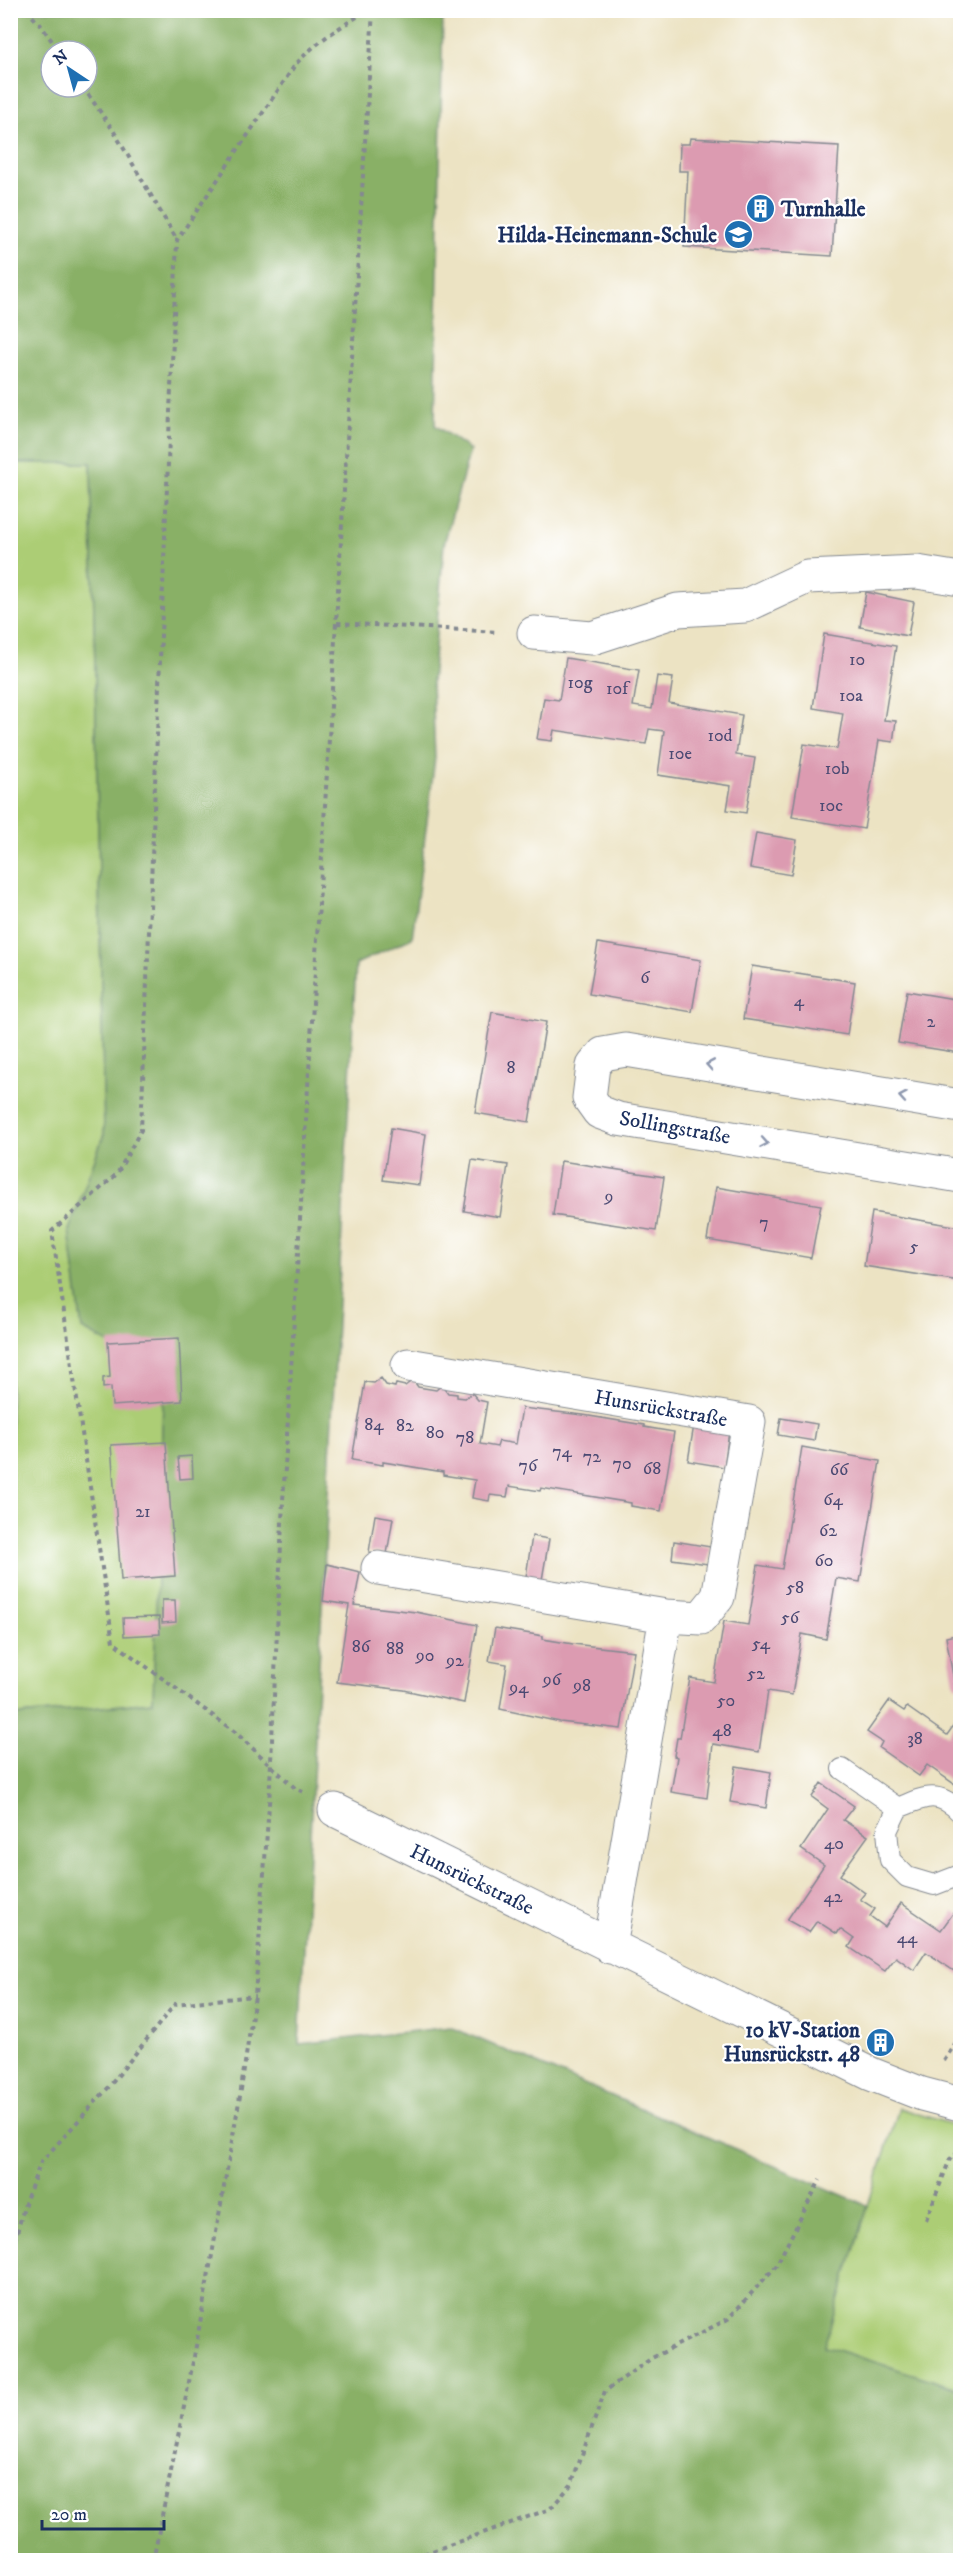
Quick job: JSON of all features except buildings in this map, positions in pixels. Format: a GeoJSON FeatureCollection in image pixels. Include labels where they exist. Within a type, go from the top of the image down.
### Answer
{"type":"FeatureCollection","features":[{"type":"Feature","properties":{"kind":"street"},"geometry":{"type":"LineString","coordinates":[[534,633],[592,638],[678,610],[744,606],[807,578],[917,572],[960,579]]}},
{"type":"Feature","properties":{"kind":"street","name":"Sollingstraße"},"geometry":{"type":"LineString","coordinates":[[960,1106],[626,1050],[603,1054],[593,1066],[589,1098],[600,1112],[618,1119],[960,1176]]}},
{"type":"Feature","properties":{"kind":"street","name":"Hunsrückstraße"},"geometry":{"type":"LineString","coordinates":[[378,1568],[666,1616],[701,1618],[718,1597],[749,1422],[408,1365]]}},
{"type":"Feature","properties":{"kind":"street"},"geometry":{"type":"LineString","coordinates":[[610,1947],[666,1616]]}},
{"type":"Feature","properties":{"kind":"street","name":"Hunsrückstraße"},"geometry":{"type":"LineString","coordinates":[[336,1810],[610,1947],[872,2074],[922,2094],[960,2104]]}},
{"type":"Feature","properties":{"kind":"lane"},"geometry":{"type":"LineString","coordinates":[[842,1769],[898,1808]]}},
{"type":"Feature","properties":{"kind":"lane"},"geometry":{"type":"LineString","coordinates":[[960,1812],[949,1800],[927,1796],[898,1808],[887,1832],[890,1860],[907,1877],[934,1885],[960,1875]]}},
{"type":"Feature","properties":{"kind":"path"},"geometry":{"type":"LineString","coordinates":[[26,10],[51,39]]}},
{"type":"Feature","properties":{"kind":"path"},"geometry":{"type":"LineString","coordinates":[[271,1764],[236,1732],[113,1642],[52,1231],[117,1174],[141,1130],[177,240],[295,65],[314,45],[336,29],[371,10]]}},
{"type":"Feature","properties":{"kind":"path"},"geometry":{"type":"LineString","coordinates":[[153,2560],[196,2346],[242,2086],[255,1996],[271,1764],[284,1490],[337,624],[371,10]]}},
{"type":"Feature","properties":{"kind":"path"},"geometry":{"type":"LineString","coordinates":[[91,99],[113,130],[177,240]]}},
{"type":"Feature","properties":{"kind":"path"},"geometry":{"type":"LineString","coordinates":[[337,624],[534,633]]}},
{"type":"Feature","properties":{"kind":"path"},"geometry":{"type":"LineString","coordinates":[[10,2258],[26,2199],[41,2162],[108,2088],[175,2004],[255,1996]]}},
{"type":"Feature","properties":{"kind":"path"},"geometry":{"type":"LineString","coordinates":[[926,2220],[950,2159],[960,2151]]}},
{"type":"Feature","properties":{"kind":"path"},"geometry":{"type":"LineString","coordinates":[[408,2560],[550,2509],[571,2485],[605,2391],[652,2358],[728,2319],[776,2266],[820,2180]]}},
{"type":"Feature","properties":{"kind":"green space"},"geometry":{"type":"Polygon","coordinates":[[[11,11],[443,11],[435,425],[470,450],[444,544],[432,682],[435,758],[412,938],[356,964],[299,2044],[451,2027],[868,2206],[824,2346],[960,2389],[960,2560],[11,2560],[11,1716],[153,1702],[164,1372],[82,1329],[69,1230],[104,1134],[91,463],[11,463],[11,11]]]}},
{"type":"Feature","properties":{"kind":"green space"},"geometry":{"type":"Polygon","coordinates":[[[10,462],[91,463],[104,1134],[69,1230],[82,1329],[164,1372],[153,1702],[11,1716],[10,462]]]}},
{"type":"Feature","properties":{"kind":"green space"},"geometry":{"type":"Polygon","coordinates":[[[899,2108],[960,2127],[960,2389],[823,2346],[899,2108]]]}},
{"type":"Feature","properties":{"kind":"place","name":"Turnhalle"},"geometry":{"type":"Point","coordinates":[760,209]}},
{"type":"Feature","properties":{"kind":"place","name":"Hilda-Heinemann-Schule"},"geometry":{"type":"Point","coordinates":[738,235]}},
{"type":"Feature","properties":{"kind":"place","name":"10 kV-Station Hunsrückstr. 48"},"geometry":{"type":"Point","coordinates":[881,2042]}}]}
